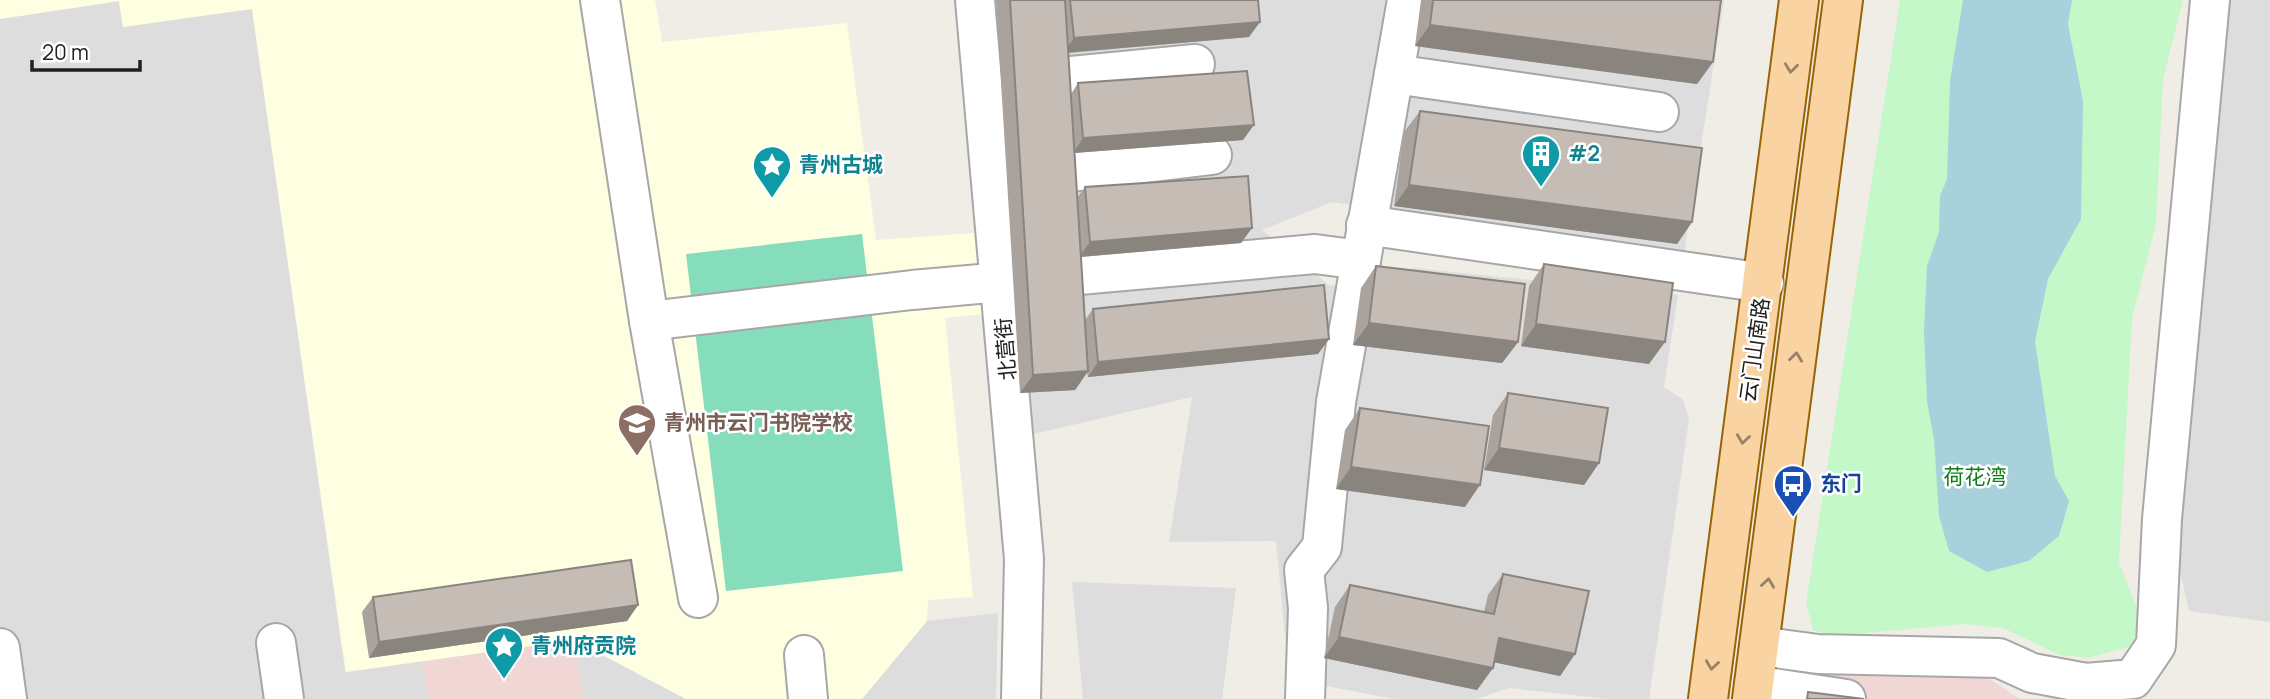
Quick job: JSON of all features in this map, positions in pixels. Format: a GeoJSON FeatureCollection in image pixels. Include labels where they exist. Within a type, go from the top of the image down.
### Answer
{"type":"FeatureCollection","features":[{"type":"Feature","properties":{"kind":"main road","name":"云门山南路"},"geometry":{"type":"LineString","coordinates":[[1708,699],[1800,0]]}},
{"type":"Feature","properties":{"kind":"main road","name":"云门山南路"},"geometry":{"type":"LineString","coordinates":[[1753,692],[1843,0]]}},
{"type":"Feature","properties":{"kind":"street"},"geometry":{"type":"LineString","coordinates":[[600,0],[649,321],[698,598]]}},
{"type":"Feature","properties":{"kind":"street","name":"北营街"},"geometry":{"type":"LineString","coordinates":[[975,0],[1024,559],[1021,699]]}},
{"type":"Feature","properties":{"kind":"street"},"geometry":{"type":"LineString","coordinates":[[1305,699],[1308,608],[1304,570],[1322,547],[1336,402],[1407,0]]}},
{"type":"Feature","properties":{"kind":"street"},"geometry":{"type":"LineString","coordinates":[[1759,646],[1831,655],[1999,658],[2032,673],[2086,683],[2133,679],[2156,645],[2162,519],[2210,0]]}},
{"type":"Feature","properties":{"kind":"street"},"geometry":{"type":"LineString","coordinates":[[982,84],[1195,64]]}},
{"type":"Feature","properties":{"kind":"street"},"geometry":{"type":"LineString","coordinates":[[1394,74],[1659,112]]}},
{"type":"Feature","properties":{"kind":"street"},"geometry":{"type":"LineString","coordinates":[[991,182],[1212,155]]}},
{"type":"Feature","properties":{"kind":"street"},"geometry":{"type":"LineString","coordinates":[[649,321],[1000,282],[1315,254],[1363,243],[1764,283]]}},
{"type":"Feature","properties":{"kind":"street"},"geometry":{"type":"LineString","coordinates":[[276,643],[284,699]]}},
{"type":"Feature","properties":{"kind":"street"},"geometry":{"type":"LineString","coordinates":[[0,648],[7,699]]}},
{"type":"Feature","properties":{"kind":"street"},"geometry":{"type":"LineString","coordinates":[[804,654],[808,699]]}},
{"type":"Feature","properties":{"kind":"street"},"geometry":{"type":"LineString","coordinates":[[1753,692],[1846,699]]}},
{"type":"Feature","properties":{"kind":"shaded area","name":"青州市云门书院学校"},"geometry":{"type":"Polygon","coordinates":[[[0,0],[655,0],[662,42],[847,23],[876,240],[988,232],[995,313],[945,318],[973,597],[928,600],[927,621],[862,699],[686,699],[574,640],[346,672],[252,9],[123,27],[119,1],[0,19],[0,0]]]}},
{"type":"Feature","properties":{"kind":"shaded area"},"geometry":{"type":"Polygon","coordinates":[[[986,0],[1724,0],[1684,254],[1332,202],[1262,230],[1330,286],[1414,268],[1678,295],[1664,387],[1683,400],[1689,419],[1649,699],[1610,699],[1509,688],[1476,699],[1395,699],[1289,679],[1276,541],[1169,542],[1192,397],[1021,437],[986,0]]]}},
{"type":"Feature","properties":{"kind":"shaded area"},"geometry":{"type":"Polygon","coordinates":[[[2225,0],[2270,0],[2270,622],[2189,611],[2171,532],[2225,0]]]}},
{"type":"Feature","properties":{"kind":"shaded area"},"geometry":{"type":"Polygon","coordinates":[[[119,1],[123,27],[252,8],[345,672],[422,661],[429,699],[0,699],[0,19],[119,1]]]}},
{"type":"Feature","properties":{"kind":"shaded area"},"geometry":{"type":"Polygon","coordinates":[[[1072,582],[1236,588],[1222,699],[1083,699],[1072,582]]]}},
{"type":"Feature","properties":{"kind":"shaded area"},"geometry":{"type":"Polygon","coordinates":[[[998,613],[996,699],[862,699],[927,621],[998,613]]]}},
{"type":"Feature","properties":{"kind":"shaded area"},"geometry":{"type":"Polygon","coordinates":[[[574,640],[686,699],[585,699],[574,640]]]}},
{"type":"Feature","properties":{"kind":"shaded area","name":"青州府贡院"},"geometry":{"type":"Polygon","coordinates":[[[574,640],[585,699],[429,699],[422,661],[574,640]]]}},
{"type":"Feature","properties":{"kind":"shaded area"},"geometry":{"type":"Polygon","coordinates":[[[1796,663],[1982,674],[2020,699],[1784,699],[1796,663]]]}},
{"type":"Feature","properties":{"kind":"green space","name":"荷花湾"},"geometry":{"type":"Polygon","coordinates":[[[1900,0],[2183,0],[2163,79],[2156,224],[2132,318],[2119,562],[2139,614],[2136,645],[2088,658],[2060,655],[2003,628],[1964,624],[1834,636],[1813,630],[1806,603],[1900,0]]]}},
{"type":"Feature","properties":{"kind":"green space"},"geometry":{"type":"Polygon","coordinates":[[[862,234],[903,571],[726,591],[686,254],[862,234]]]}},
{"type":"Feature","properties":{"kind":"water"},"geometry":{"type":"Polygon","coordinates":[[[1963,0],[2072,0],[2068,24],[2083,101],[2081,219],[2048,279],[2035,341],[2055,476],[2069,501],[2059,536],[2029,561],[1987,572],[1949,551],[1939,516],[1934,439],[1927,402],[1924,331],[1927,266],[1939,232],[1940,196],[1947,179],[1950,81],[1963,0]]]}},
{"type":"Feature","properties":{"kind":"building"},"geometry":{"type":"Polygon","coordinates":[[[1010,0],[1065,0],[1088,371],[1033,375],[1010,0]]]}},
{"type":"Feature","properties":{"kind":"building"},"geometry":{"type":"Polygon","coordinates":[[[1070,0],[1258,0],[1260,22],[1074,38],[1070,0]]]}},
{"type":"Feature","properties":{"kind":"building"},"geometry":{"type":"Polygon","coordinates":[[[1433,0],[1721,0],[1713,62],[1430,25],[1433,0]]]}},
{"type":"Feature","properties":{"kind":"building"},"geometry":{"type":"Polygon","coordinates":[[[1247,71],[1254,125],[1083,138],[1078,83],[1247,71]]]}},
{"type":"Feature","properties":{"kind":"building","name":"#2"},"geometry":{"type":"Polygon","coordinates":[[[1420,111],[1702,148],[1692,222],[1409,185],[1420,111]]]}},
{"type":"Feature","properties":{"kind":"building"},"geometry":{"type":"Polygon","coordinates":[[[1248,176],[1252,228],[1090,242],[1085,187],[1248,176]]]}},
{"type":"Feature","properties":{"kind":"building"},"geometry":{"type":"Polygon","coordinates":[[[1544,264],[1673,283],[1665,342],[1536,324],[1544,264]]]}},
{"type":"Feature","properties":{"kind":"building"},"geometry":{"type":"Polygon","coordinates":[[[1376,266],[1525,284],[1518,342],[1369,323],[1376,266]]]}},
{"type":"Feature","properties":{"kind":"building"},"geometry":{"type":"Polygon","coordinates":[[[1324,285],[1329,339],[1098,362],[1093,309],[1324,285]]]}},
{"type":"Feature","properties":{"kind":"building"},"geometry":{"type":"Polygon","coordinates":[[[1508,393],[1608,408],[1599,463],[1499,448],[1508,393]]]}},
{"type":"Feature","properties":{"kind":"building"},"geometry":{"type":"Polygon","coordinates":[[[1360,408],[1489,426],[1480,485],[1351,467],[1360,408]]]}},
{"type":"Feature","properties":{"kind":"building"},"geometry":{"type":"Polygon","coordinates":[[[631,560],[638,605],[379,642],[373,597],[631,560]]]}},
{"type":"Feature","properties":{"kind":"building"},"geometry":{"type":"Polygon","coordinates":[[[1503,574],[1589,591],[1575,654],[1499,638],[1493,668],[1339,637],[1350,585],[1494,614],[1503,574]]]}},
{"type":"Feature","properties":{"kind":"building"},"geometry":{"type":"Polygon","coordinates":[[[1808,692],[1864,699],[1807,699],[1808,692]]]}},
{"type":"Feature","properties":{"kind":"place","name":"#2"},"geometry":{"type":"Point","coordinates":[1541,188]}},
{"type":"Feature","properties":{"kind":"place","name":"青州古城"},"geometry":{"type":"Point","coordinates":[772,199]}},
{"type":"Feature","properties":{"kind":"place","name":"青州市云门书院学校"},"geometry":{"type":"Point","coordinates":[637,457]}},
{"type":"Feature","properties":{"kind":"place","name":"东门"},"geometry":{"type":"Point","coordinates":[1793,518]}},
{"type":"Feature","properties":{"kind":"place","name":"青州府贡院"},"geometry":{"type":"Point","coordinates":[504,680]}}]}
